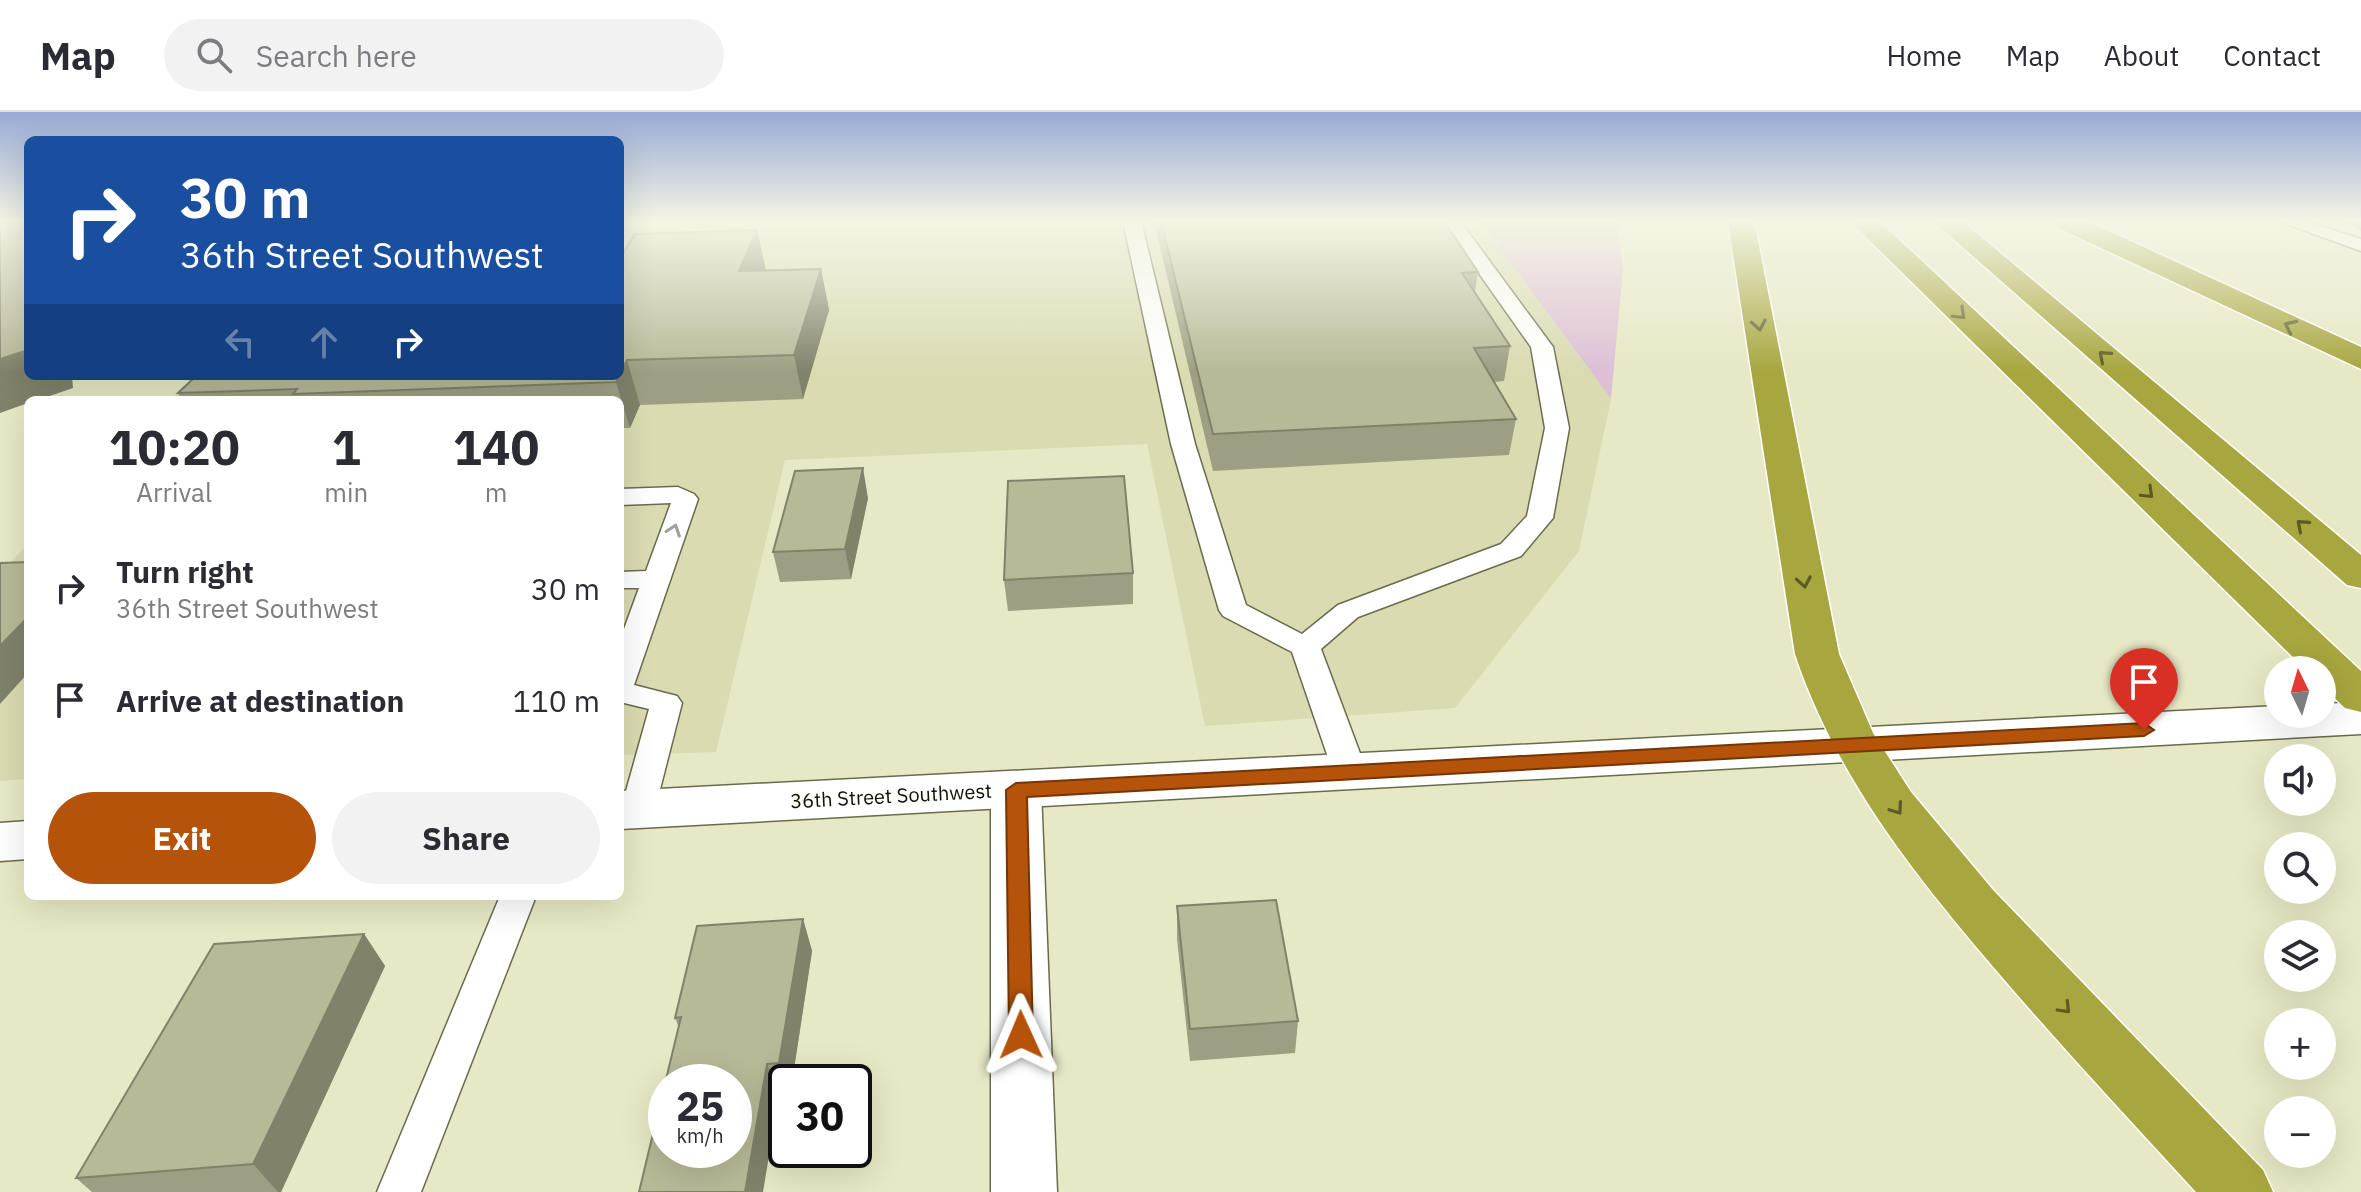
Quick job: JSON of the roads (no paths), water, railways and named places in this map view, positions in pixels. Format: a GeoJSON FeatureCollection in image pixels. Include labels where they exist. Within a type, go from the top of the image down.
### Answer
{"type":"FeatureCollection","features":[{"type":"Feature","properties":{"kind":"highway"},"geometry":{"type":"LineString","coordinates":[[1750,271],[1817,654],[1837,713],[1853,745],[1921,843],[1983,916],[2054,997],[2240,1192]]}},
{"type":"Feature","properties":{"kind":"highway"},"geometry":{"type":"LineString","coordinates":[[1916,271],[2361,697]]}},
{"type":"Feature","properties":{"kind":"highway"},"geometry":{"type":"LineString","coordinates":[[2005,271],[2361,576]]}},
{"type":"Feature","properties":{"kind":"highway"},"geometry":{"type":"LineString","coordinates":[[2173,271],[2361,359]]}},
{"type":"Feature","properties":{"kind":"street","name":"36th Street Southwest"},"geometry":{"type":"LineString","coordinates":[[629,810],[2361,718]]}},
{"type":"Feature","properties":{"kind":"street"},"geometry":{"type":"LineString","coordinates":[[1016,790],[1024,1192]]}},
{"type":"Feature","properties":{"kind":"street"},"geometry":{"type":"LineString","coordinates":[[0,842],[24,840]]}},
{"type":"Feature","properties":{"kind":"lane"},"geometry":{"type":"LineString","coordinates":[[1144,271],[1183,444],[1233,610],[1305,647],[1350,772]]}},
{"type":"Feature","properties":{"kind":"lane"},"geometry":{"type":"LineString","coordinates":[[1305,647],[1348,611],[1511,550],[1540,518],[1557,428],[1542,347],[1487,271]]}},
{"type":"Feature","properties":{"kind":"lane"},"geometry":{"type":"LineString","coordinates":[[624,497],[678,495],[685,499],[624,671]]}},
{"type":"Feature","properties":{"kind":"lane"},"geometry":{"type":"LineString","coordinates":[[624,580],[657,579]]}},
{"type":"Feature","properties":{"kind":"lane"},"geometry":{"type":"LineString","coordinates":[[624,693],[666,703],[629,810]]}},
{"type":"Feature","properties":{"kind":"lane"},"geometry":{"type":"LineString","coordinates":[[399,1192],[516,900]]}}]}
